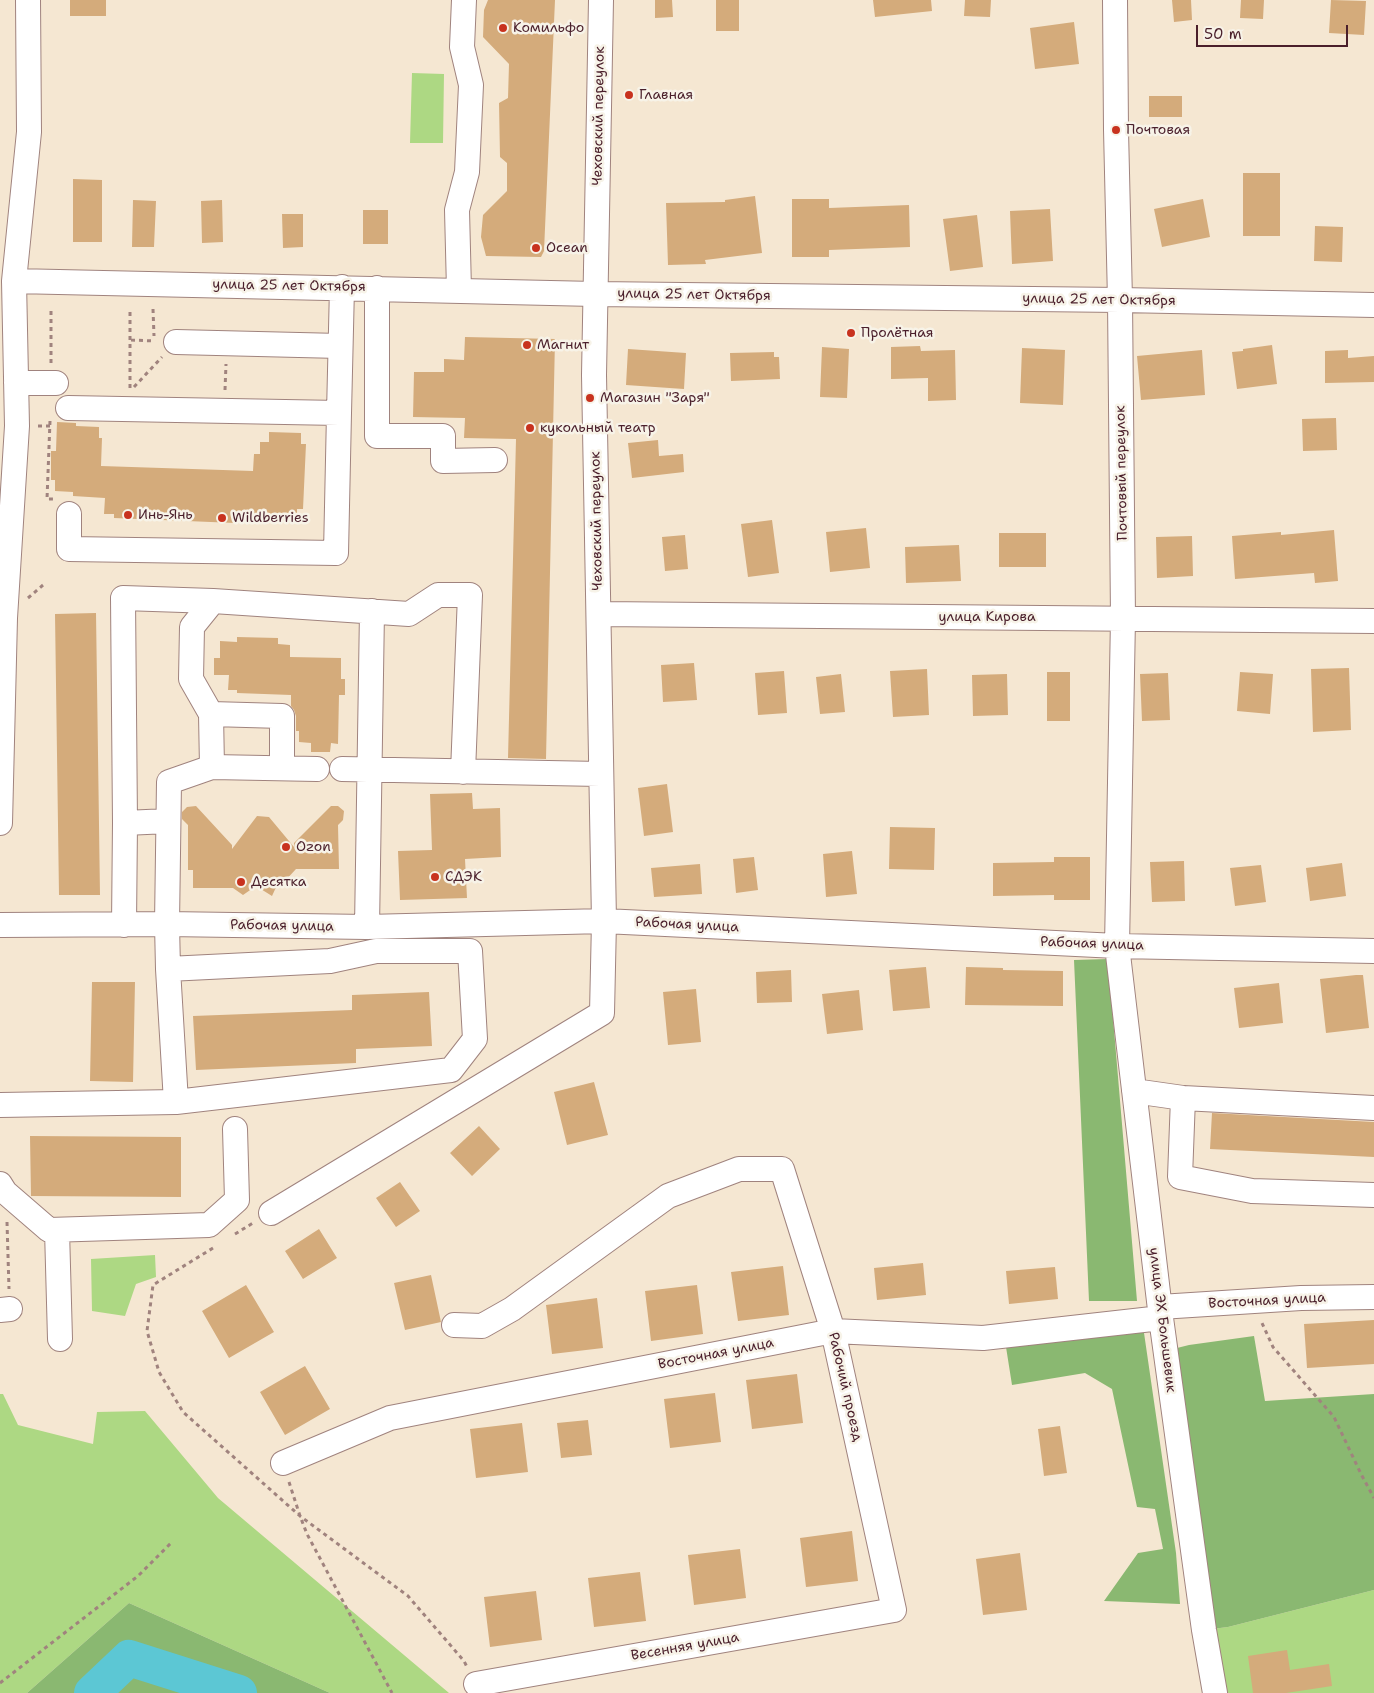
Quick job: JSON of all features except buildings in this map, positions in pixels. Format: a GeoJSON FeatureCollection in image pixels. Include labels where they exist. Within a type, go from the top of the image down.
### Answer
{"type":"FeatureCollection","features":[{"type":"Feature","properties":{"kind":"street"},"geometry":{"type":"LineString","coordinates":[[0,823],[8,427],[16,383],[14,281],[29,132],[28,0]]}},
{"type":"Feature","properties":{"kind":"street"},"geometry":{"type":"LineString","coordinates":[[458,290],[457,210],[467,172],[471,86],[462,47],[464,0]]}},
{"type":"Feature","properties":{"kind":"street","name":"Чеховский переулок"},"geometry":{"type":"LineString","coordinates":[[271,1213],[602,1013],[604,921],[594,375],[601,0]]}},
{"type":"Feature","properties":{"kind":"street","name":"Почтовый переулок"},"geometry":{"type":"LineString","coordinates":[[1115,0],[1123,618],[1117,946]]}},
{"type":"Feature","properties":{"kind":"street","name":"улица 25 лет Октября"},"geometry":{"type":"LineString","coordinates":[[14,281],[595,294],[1374,305]]}},
{"type":"Feature","properties":{"kind":"street"},"geometry":{"type":"LineString","coordinates":[[69,514],[69,549],[336,553],[342,287]]}},
{"type":"Feature","properties":{"kind":"street"},"geometry":{"type":"LineString","coordinates":[[377,288],[377,436],[443,436],[443,461],[494,460]]}},
{"type":"Feature","properties":{"kind":"street"},"geometry":{"type":"LineString","coordinates":[[165,342],[340,346]]}},
{"type":"Feature","properties":{"kind":"street"},"geometry":{"type":"LineString","coordinates":[[16,383],[56,383]]}},
{"type":"Feature","properties":{"kind":"street"},"geometry":{"type":"LineString","coordinates":[[68,408],[339,413]]}},
{"type":"Feature","properties":{"kind":"street"},"geometry":{"type":"LineString","coordinates":[[124,925],[123,598],[409,614],[438,595],[470,595],[463,772]]}},
{"type":"Feature","properties":{"kind":"street"},"geometry":{"type":"LineString","coordinates":[[212,767],[211,714],[191,679],[192,627],[213,602]]}},
{"type":"Feature","properties":{"kind":"street"},"geometry":{"type":"LineString","coordinates":[[367,927],[372,611]]}},
{"type":"Feature","properties":{"kind":"street","name":"улица Кирова"},"geometry":{"type":"LineString","coordinates":[[599,614],[1374,622]]}},
{"type":"Feature","properties":{"kind":"street"},"geometry":{"type":"LineString","coordinates":[[211,714],[282,716],[282,768]]}},
{"type":"Feature","properties":{"kind":"street"},"geometry":{"type":"LineString","coordinates":[[176,1102],[167,924],[169,782],[212,767],[317,769]]}},
{"type":"Feature","properties":{"kind":"street"},"geometry":{"type":"LineString","coordinates":[[342,769],[600,774]]}},
{"type":"Feature","properties":{"kind":"street"},"geometry":{"type":"LineString","coordinates":[[125,823],[168,822]]}},
{"type":"Feature","properties":{"kind":"street","name":"Рабочая улица"},"geometry":{"type":"LineString","coordinates":[[0,925],[167,924],[367,927],[604,921],[1117,946],[1374,950]]}},
{"type":"Feature","properties":{"kind":"street","name":"улица ЭХ Большевик"},"geometry":{"type":"LineString","coordinates":[[1117,946],[1160,1312],[1204,1630],[1215,1693]]}},
{"type":"Feature","properties":{"kind":"street"},"geometry":{"type":"LineString","coordinates":[[0,1105],[176,1102],[451,1070],[475,1038],[470,951],[376,951],[330,961],[168,969]]}},
{"type":"Feature","properties":{"kind":"street"},"geometry":{"type":"LineString","coordinates":[[1134,1091],[1183,1098],[1374,1108]]}},
{"type":"Feature","properties":{"kind":"street"},"geometry":{"type":"LineString","coordinates":[[1183,1098],[1180,1177],[1252,1191],[1374,1195]]}},
{"type":"Feature","properties":{"kind":"street"},"geometry":{"type":"LineString","coordinates":[[3,1188],[49,1230],[209,1225],[237,1200],[235,1129]]}},
{"type":"Feature","properties":{"kind":"street","name":"Рабочий проезд"},"geometry":{"type":"LineString","coordinates":[[454,1325],[482,1326],[512,1309],[668,1196],[740,1169],[782,1169],[833,1331],[894,1610]]}},
{"type":"Feature","properties":{"kind":"street"},"geometry":{"type":"LineString","coordinates":[[57,1230],[60,1339]]}},
{"type":"Feature","properties":{"kind":"street","name":"Восточная улица"},"geometry":{"type":"LineString","coordinates":[[283,1463],[390,1418],[833,1331],[983,1338],[1160,1312],[1258,1301],[1374,1297]]}},
{"type":"Feature","properties":{"kind":"street","name":"Весенняя улица"},"geometry":{"type":"LineString","coordinates":[[476,1684],[894,1610]]}},
{"type":"Feature","properties":{"kind":"path"},"geometry":{"type":"LineString","coordinates":[[130,309],[130,391],[165,342],[154,309]]}},
{"type":"Feature","properties":{"kind":"path"},"geometry":{"type":"LineString","coordinates":[[225,411],[227,344]]}},
{"type":"Feature","properties":{"kind":"path"},"geometry":{"type":"LineString","coordinates":[[3,1188],[5,1310]]}},
{"type":"Feature","properties":{"kind":"path"},"geometry":{"type":"LineString","coordinates":[[232,1235],[271,1213]]}},
{"type":"Feature","properties":{"kind":"path"},"geometry":{"type":"LineString","coordinates":[[216,1245],[154,1285],[147,1331],[159,1372],[183,1412],[300,1516],[408,1596],[464,1661],[476,1684]]}},
{"type":"Feature","properties":{"kind":"path"},"geometry":{"type":"LineString","coordinates":[[1258,1301],[1262,1322],[1272,1347],[1334,1417],[1374,1498]]}},
{"type":"Feature","properties":{"kind":"path"},"geometry":{"type":"LineString","coordinates":[[283,1463],[307,1534],[392,1693]]}},
{"type":"Feature","properties":{"kind":"path"},"geometry":{"type":"LineString","coordinates":[[0,1683],[138,1576],[172,1542]]}},
{"type":"Feature","properties":{"kind":"green space"},"geometry":{"type":"Polygon","coordinates":[[[412,73],[444,74],[443,143],[410,143],[412,73]]]}},
{"type":"Feature","properties":{"kind":"green space"},"geometry":{"type":"Polygon","coordinates":[[[1108,959],[1137,1301],[1089,1301],[1074,960],[1108,959]]]}},
{"type":"Feature","properties":{"kind":"green space"},"geometry":{"type":"Polygon","coordinates":[[[155,1255],[156,1277],[136,1284],[125,1316],[92,1311],[91,1259],[155,1255]]]}},
{"type":"Feature","properties":{"kind":"green space"},"geometry":{"type":"Polygon","coordinates":[[[1143,1326],[1176,1553],[1180,1604],[1104,1601],[1138,1553],[1163,1549],[1155,1509],[1137,1507],[1112,1389],[1085,1373],[1012,1385],[1006,1347],[1143,1326]]]}},
{"type":"Feature","properties":{"kind":"green space"},"geometry":{"type":"Polygon","coordinates":[[[1254,1336],[1265,1401],[1374,1394],[1374,1590],[1228,1627],[1204,1630],[1165,1351],[1189,1345],[1254,1336]]]}},
{"type":"Feature","properties":{"kind":"green space"},"geometry":{"type":"Polygon","coordinates":[[[0,1394],[3,1394],[18,1425],[93,1444],[97,1412],[145,1411],[218,1498],[449,1693],[330,1693],[129,1603],[27,1693],[0,1693],[0,1394]]]}},
{"type":"Feature","properties":{"kind":"green space"},"geometry":{"type":"Polygon","coordinates":[[[1374,1590],[1374,1693],[1215,1693],[1204,1630],[1228,1627],[1374,1590]]]}},
{"type":"Feature","properties":{"kind":"green space"},"geometry":{"type":"Polygon","coordinates":[[[129,1603],[330,1693],[27,1693],[129,1603]]]}},
{"type":"Feature","properties":{"kind":"waterway"},"geometry":{"type":"LineString","coordinates":[[92,1693],[129,1658],[239,1693]]}},
{"type":"Feature","properties":{"kind":"place","name":"Комильфо"},"geometry":{"type":"Point","coordinates":[503,28]}},
{"type":"Feature","properties":{"kind":"place","name":"Главная"},"geometry":{"type":"Point","coordinates":[629,95]}},
{"type":"Feature","properties":{"kind":"place","name":"Почтовая"},"geometry":{"type":"Point","coordinates":[1116,130]}},
{"type":"Feature","properties":{"kind":"place","name":"Ocean"},"geometry":{"type":"Point","coordinates":[536,248]}},
{"type":"Feature","properties":{"kind":"place","name":"Пролётная"},"geometry":{"type":"Point","coordinates":[851,333]}},
{"type":"Feature","properties":{"kind":"place","name":"Магнит"},"geometry":{"type":"Point","coordinates":[527,345]}},
{"type":"Feature","properties":{"kind":"place","name":"Магазин \"Заря\""},"geometry":{"type":"Point","coordinates":[590,398]}},
{"type":"Feature","properties":{"kind":"place","name":"кукольный театр"},"geometry":{"type":"Point","coordinates":[530,428]}},
{"type":"Feature","properties":{"kind":"place","name":"Инь-Янь"},"geometry":{"type":"Point","coordinates":[128,515]}},
{"type":"Feature","properties":{"kind":"place","name":"Wildberries"},"geometry":{"type":"Point","coordinates":[222,518]}},
{"type":"Feature","properties":{"kind":"place","name":"Ozon"},"geometry":{"type":"Point","coordinates":[286,847]}},
{"type":"Feature","properties":{"kind":"place","name":"СДЭК"},"geometry":{"type":"Point","coordinates":[435,877]}},
{"type":"Feature","properties":{"kind":"place","name":"Десятка"},"geometry":{"type":"Point","coordinates":[241,882]}}]}
